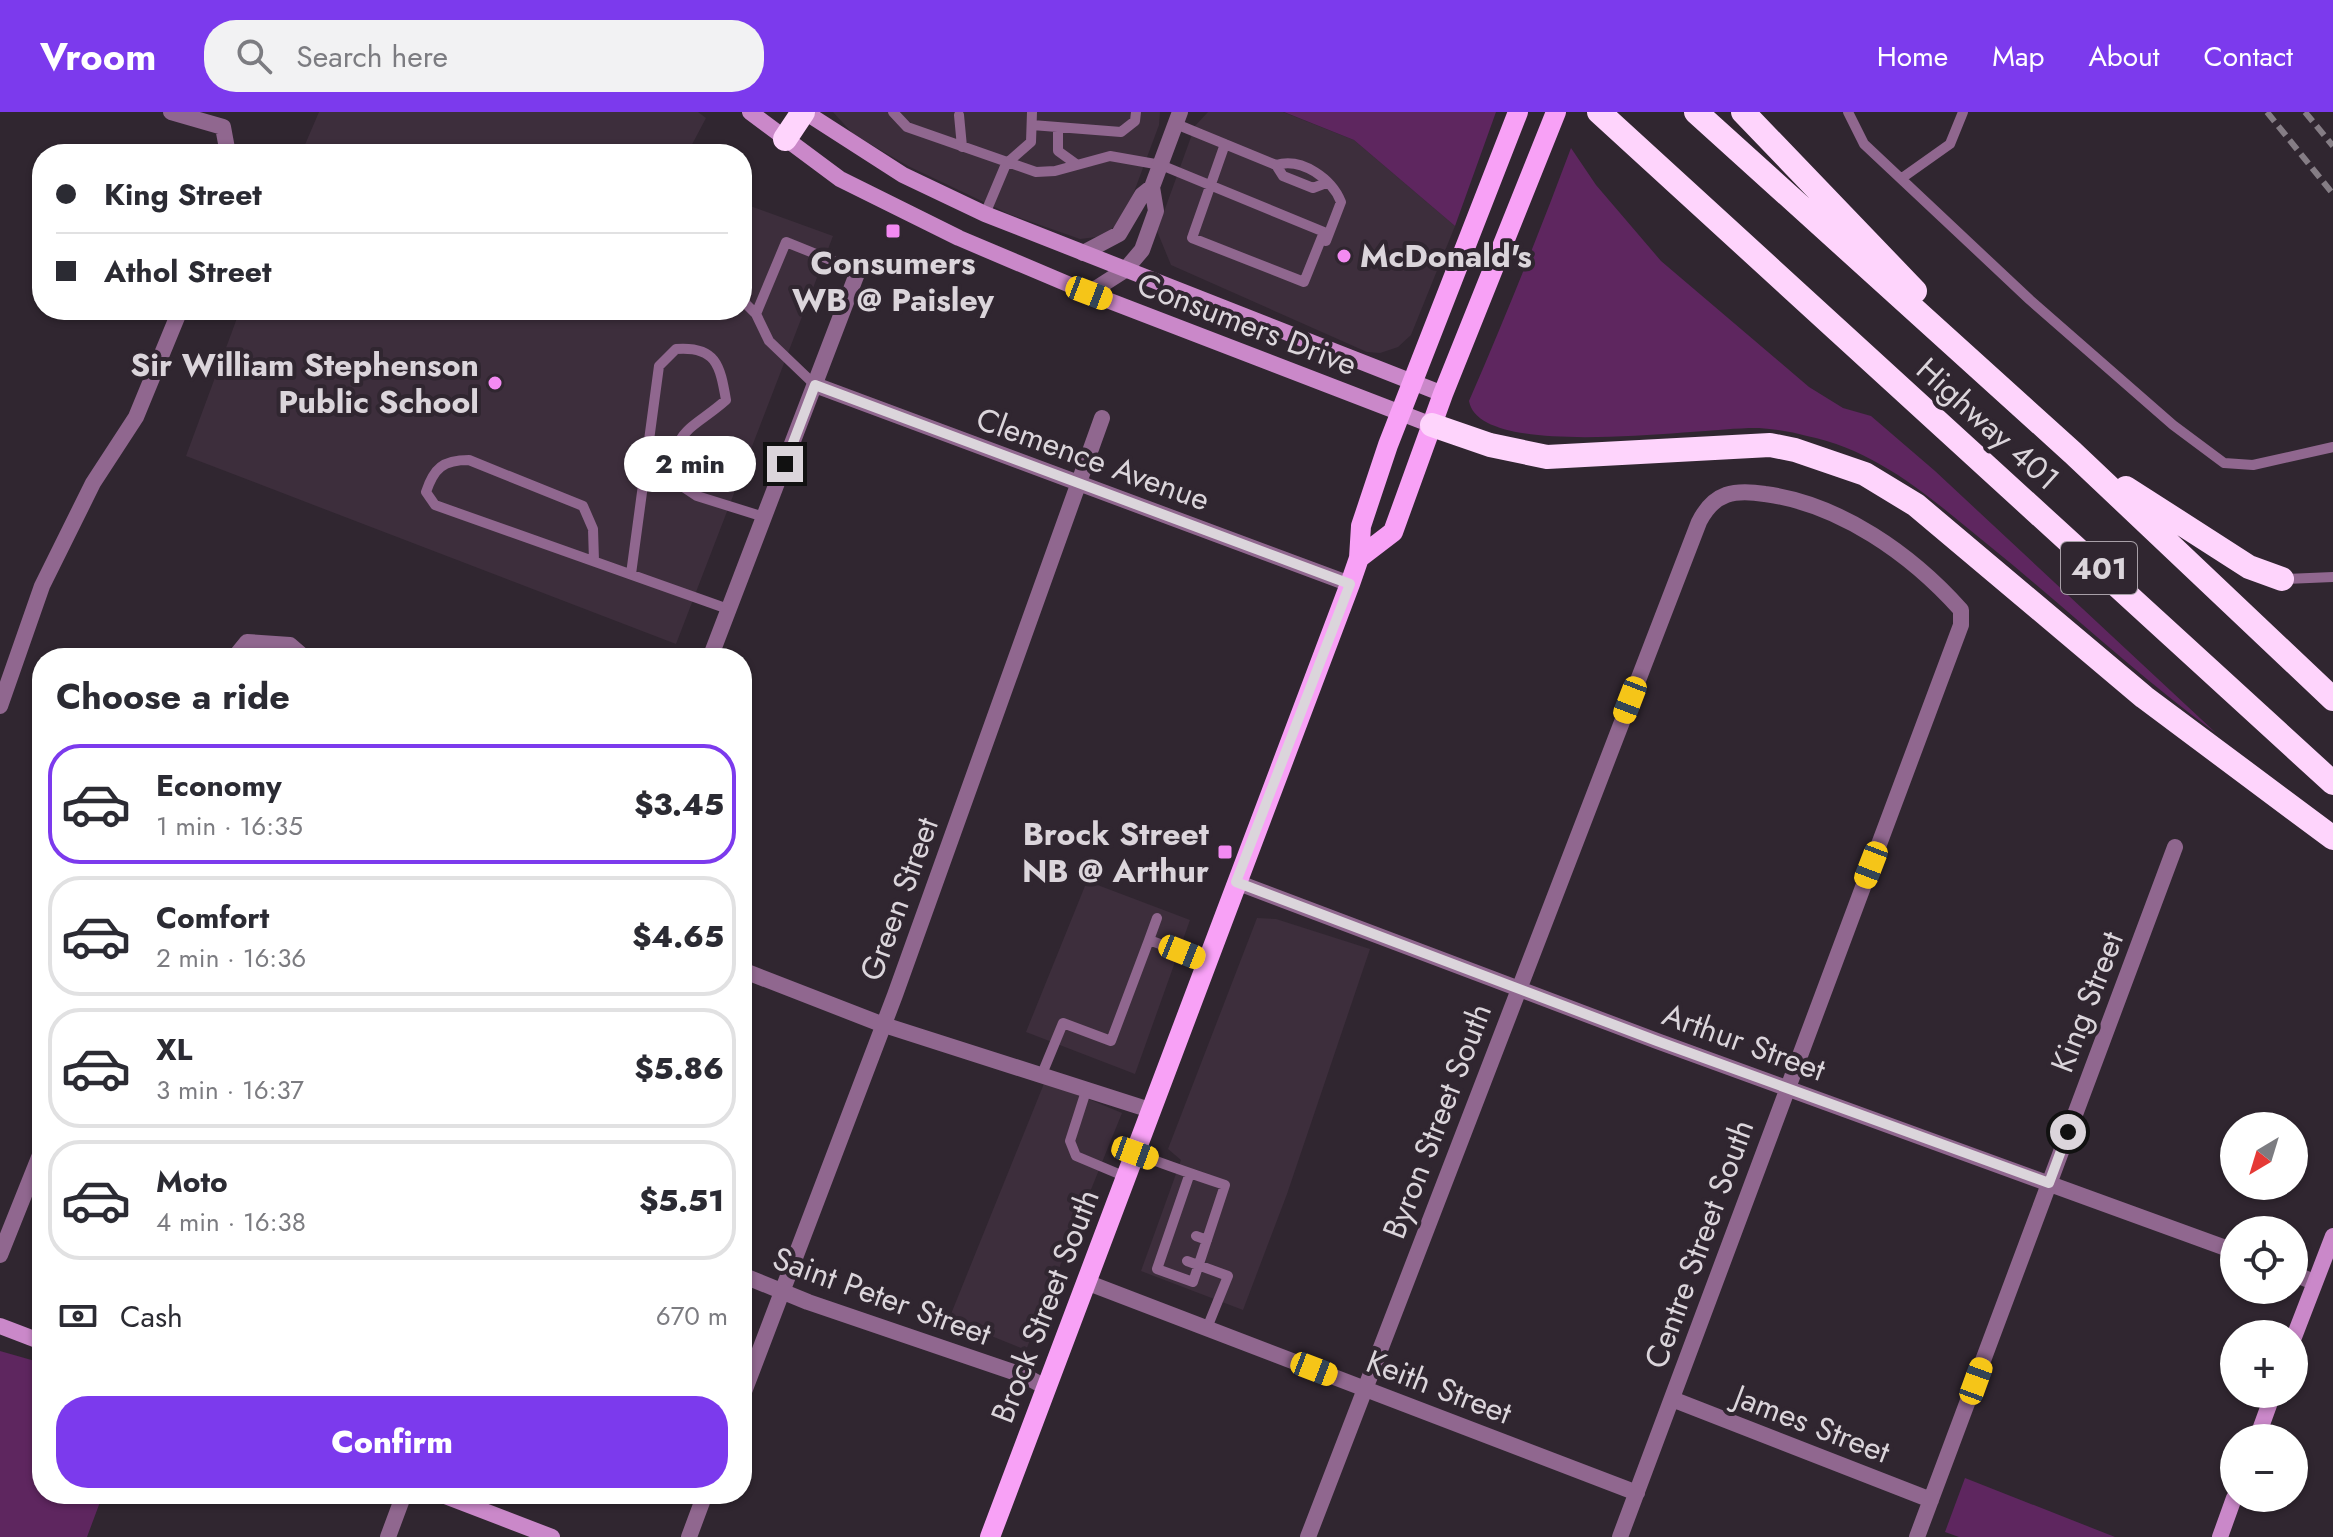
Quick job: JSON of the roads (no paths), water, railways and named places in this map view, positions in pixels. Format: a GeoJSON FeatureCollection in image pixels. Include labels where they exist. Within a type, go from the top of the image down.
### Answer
{"type":"FeatureCollection","features":[{"type":"Feature","properties":{"kind":"highway"},"geometry":{"type":"LineString","coordinates":[[785,139],[804,112]]}},
{"type":"Feature","properties":{"kind":"highway"},"geometry":{"type":"LineString","coordinates":[[1581,112],[1864,354]]}},
{"type":"Feature","properties":{"kind":"highway","name":"Highway 401"},"geometry":{"type":"LineString","coordinates":[[1599,112],[2333,783]]}},
{"type":"Feature","properties":{"kind":"highway","name":"Highway 401"},"geometry":{"type":"LineString","coordinates":[[1696,112],[2068,449],[2333,699]]}},
{"type":"Feature","properties":{"kind":"highway"},"geometry":{"type":"LineString","coordinates":[[1743,112],[2068,449],[2249,567],[2282,579]]}},
{"type":"Feature","properties":{"kind":"highway"},"geometry":{"type":"LineString","coordinates":[[1432,425],[1490,445],[1547,457],[1770,445],[1865,474],[1916,505],[2144,697],[2333,838]]}},
{"type":"Feature","properties":{"kind":"main road","name":"Consumers Drive"},"geometry":{"type":"LineString","coordinates":[[750,112],[840,179],[959,238],[1089,293],[1432,425]]}},
{"type":"Feature","properties":{"kind":"main road","name":"Consumers Drive"},"geometry":{"type":"LineString","coordinates":[[804,112],[903,175],[985,214],[1443,394]]}},
{"type":"Feature","properties":{"kind":"main road","name":"Brock Street South"},"geometry":{"type":"LineString","coordinates":[[990,1537],[1350,584],[1359,558],[1361,526],[1412,382],[1518,112]]}},
{"type":"Feature","properties":{"kind":"main road"},"geometry":{"type":"LineString","coordinates":[[1359,558],[1393,532],[1443,394],[1556,112]]}},
{"type":"Feature","properties":{"kind":"main road"},"geometry":{"type":"LineString","coordinates":[[2300,1320],[2333,1236]]}},
{"type":"Feature","properties":{"kind":"main road"},"geometry":{"type":"LineString","coordinates":[[0,1326],[32,1338]]}},
{"type":"Feature","properties":{"kind":"main road"},"geometry":{"type":"LineString","coordinates":[[466,1504],[552,1537]]}},
{"type":"Feature","properties":{"kind":"main road"},"geometry":{"type":"LineString","coordinates":[[2220,1537],[2229,1512]]}},
{"type":"Feature","properties":{"kind":"street"},"geometry":{"type":"LineString","coordinates":[[171,112],[223,127],[226,144]]}},
{"type":"Feature","properties":{"kind":"street"},"geometry":{"type":"LineString","coordinates":[[1083,253],[1119,234],[1142,195],[1152,187],[1178,118]]}},
{"type":"Feature","properties":{"kind":"street"},"geometry":{"type":"LineString","coordinates":[[1089,293],[1125,270],[1142,250],[1156,211],[1152,187]]}},
{"type":"Feature","properties":{"kind":"street"},"geometry":{"type":"LineString","coordinates":[[714,648],[858,271]]}},
{"type":"Feature","properties":{"kind":"street"},"geometry":{"type":"LineString","coordinates":[[0,706],[42,586],[93,483],[136,417],[176,320]]}},
{"type":"Feature","properties":{"kind":"street","name":"Clemence Avenue"},"geometry":{"type":"LineString","coordinates":[[815,385],[1350,584]]}},
{"type":"Feature","properties":{"kind":"street","name":"Green Street"},"geometry":{"type":"LineString","coordinates":[[752,1370],[881,1024],[895,995],[1076,483],[1102,418]]}},
{"type":"Feature","properties":{"kind":"street","name":"Byron Street South"},"geometry":{"type":"LineString","coordinates":[[1308,1537],[1518,987],[1699,522],[1710,504],[1730,491],[1794,497],[1825,509],[1880,540],[1961,610]]}},
{"type":"Feature","properties":{"kind":"street","name":"Centre Street South"},"geometry":{"type":"LineString","coordinates":[[1620,1537],[1961,625],[1961,610]]}},
{"type":"Feature","properties":{"kind":"street"},"geometry":{"type":"LineString","coordinates":[[242,648],[247,642],[290,645],[293,648]]}},
{"type":"Feature","properties":{"kind":"street","name":"King Street"},"geometry":{"type":"LineString","coordinates":[[1917,1537],[2175,847]]}},
{"type":"Feature","properties":{"kind":"street","name":"Arthur Street"},"geometry":{"type":"LineString","coordinates":[[1236,882],[2220,1246]]}},
{"type":"Feature","properties":{"kind":"street"},"geometry":{"type":"LineString","coordinates":[[752,974],[881,1024],[1150,1110]]}},
{"type":"Feature","properties":{"kind":"street"},"geometry":{"type":"LineString","coordinates":[[0,1255],[32,1175]]}},
{"type":"Feature","properties":{"kind":"street","name":"Saint Peter Street"},"geometry":{"type":"LineString","coordinates":[[752,1279],[1025,1376],[1047,1388]]}},
{"type":"Feature","properties":{"kind":"street"},"geometry":{"type":"LineString","coordinates":[[2308,1280],[2314,1282]]}},
{"type":"Feature","properties":{"kind":"street","name":"Keith Street"},"geometry":{"type":"LineString","coordinates":[[1086,1282],[1637,1493]]}},
{"type":"Feature","properties":{"kind":"street","name":"James Street"},"geometry":{"type":"LineString","coordinates":[[1672,1399],[1931,1500]]}},
{"type":"Feature","properties":{"kind":"street"},"geometry":{"type":"LineString","coordinates":[[388,1537],[400,1504]]}},
{"type":"Feature","properties":{"kind":"street"},"geometry":{"type":"LineString","coordinates":[[689,1537],[701,1504]]}},
{"type":"Feature","properties":{"kind":"lane"},"geometry":{"type":"LineString","coordinates":[[893,112],[907,127],[1036,172],[1055,171],[1110,156],[1161,165],[1324,232],[1306,278]]}},
{"type":"Feature","properties":{"kind":"lane"},"geometry":{"type":"LineString","coordinates":[[985,214],[1006,164],[1031,142],[1032,112]]}},
{"type":"Feature","properties":{"kind":"lane"},"geometry":{"type":"LineString","coordinates":[[1032,125],[1121,132],[1135,121],[1136,112]]}},
{"type":"Feature","properties":{"kind":"lane"},"geometry":{"type":"LineString","coordinates":[[1848,112],[1864,144],[2030,300],[2173,425],[2224,463],[2253,465],[2333,447]]}},
{"type":"Feature","properties":{"kind":"lane"},"geometry":{"type":"LineString","coordinates":[[1902,178],[1950,144],[1963,112]]}},
{"type":"Feature","properties":{"kind":"lane"},"geometry":{"type":"LineString","coordinates":[[959,115],[962,147]]}},
{"type":"Feature","properties":{"kind":"lane"},"geometry":{"type":"LineString","coordinates":[[1178,118],[1225,144],[1276,165],[1283,176],[1313,188],[1326,183]]}},
{"type":"Feature","properties":{"kind":"lane"},"geometry":{"type":"LineString","coordinates":[[1058,129],[1058,151],[1076,164]]}},
{"type":"Feature","properties":{"kind":"lane"},"geometry":{"type":"LineString","coordinates":[[1225,144],[1192,238],[1304,282],[1315,268],[1341,202],[1336,189],[1316,171],[1288,161],[1276,165]]}},
{"type":"Feature","properties":{"kind":"lane"},"geometry":{"type":"LineString","coordinates":[[756,314],[786,242],[858,271]]}},
{"type":"Feature","properties":{"kind":"lane"},"geometry":{"type":"LineString","coordinates":[[752,310],[769,341],[815,385]]}},
{"type":"Feature","properties":{"kind":"lane"},"geometry":{"type":"LineString","coordinates":[[631,574],[659,366],[676,349],[694,347],[707,352],[721,370],[726,400],[683,431],[674,461],[679,484],[697,496],[764,517]]}},
{"type":"Feature","properties":{"kind":"lane"},"geometry":{"type":"LineString","coordinates":[[594,561],[593,529],[583,506],[469,460],[450,460],[433,472],[426,492],[435,505],[728,609]]}},
{"type":"Feature","properties":{"kind":"lane"},"geometry":{"type":"LineString","coordinates":[[2282,579],[2333,577]]}},
{"type":"Feature","properties":{"kind":"lane"},"geometry":{"type":"LineString","coordinates":[[1042,1074],[1063,1023],[1111,1041],[1157,918]]}},
{"type":"Feature","properties":{"kind":"lane"},"geometry":{"type":"LineString","coordinates":[[1149,940],[1206,961]]}},
{"type":"Feature","properties":{"kind":"lane"},"geometry":{"type":"LineString","coordinates":[[1087,1088],[1070,1141],[1076,1156],[1126,1177]]}},
{"type":"Feature","properties":{"kind":"lane"},"geometry":{"type":"LineString","coordinates":[[1135,1153],[1225,1185],[1210,1213],[1207,1240],[1193,1282],[1157,1269],[1184,1202],[1190,1173]]}},
{"type":"Feature","properties":{"kind":"lane"},"geometry":{"type":"LineString","coordinates":[[1196,1236],[1207,1240]]}},
{"type":"Feature","properties":{"kind":"lane"},"geometry":{"type":"LineString","coordinates":[[1187,1261],[1228,1276],[1207,1328]]}},
{"type":"Feature","properties":{"kind":"railway"},"geometry":{"type":"LineString","coordinates":[[2267,112],[2333,194]]}},
{"type":"Feature","properties":{"kind":"railway"},"geometry":{"type":"LineString","coordinates":[[2305,112],[2333,146]]}},
{"type":"Feature","properties":{"kind":"place","name":"Consumers WB @ Paisley"},"geometry":{"type":"Point","coordinates":[893,231]}},
{"type":"Feature","properties":{"kind":"place","name":"McDonald's"},"geometry":{"type":"Point","coordinates":[1344,256]}},
{"type":"Feature","properties":{"kind":"place","name":"Sir William Stephenson Public School"},"geometry":{"type":"Point","coordinates":[495,383]}},
{"type":"Feature","properties":{"kind":"place","name":"Brock Street NB @ Arthur"},"geometry":{"type":"Point","coordinates":[1225,852]}}]}
